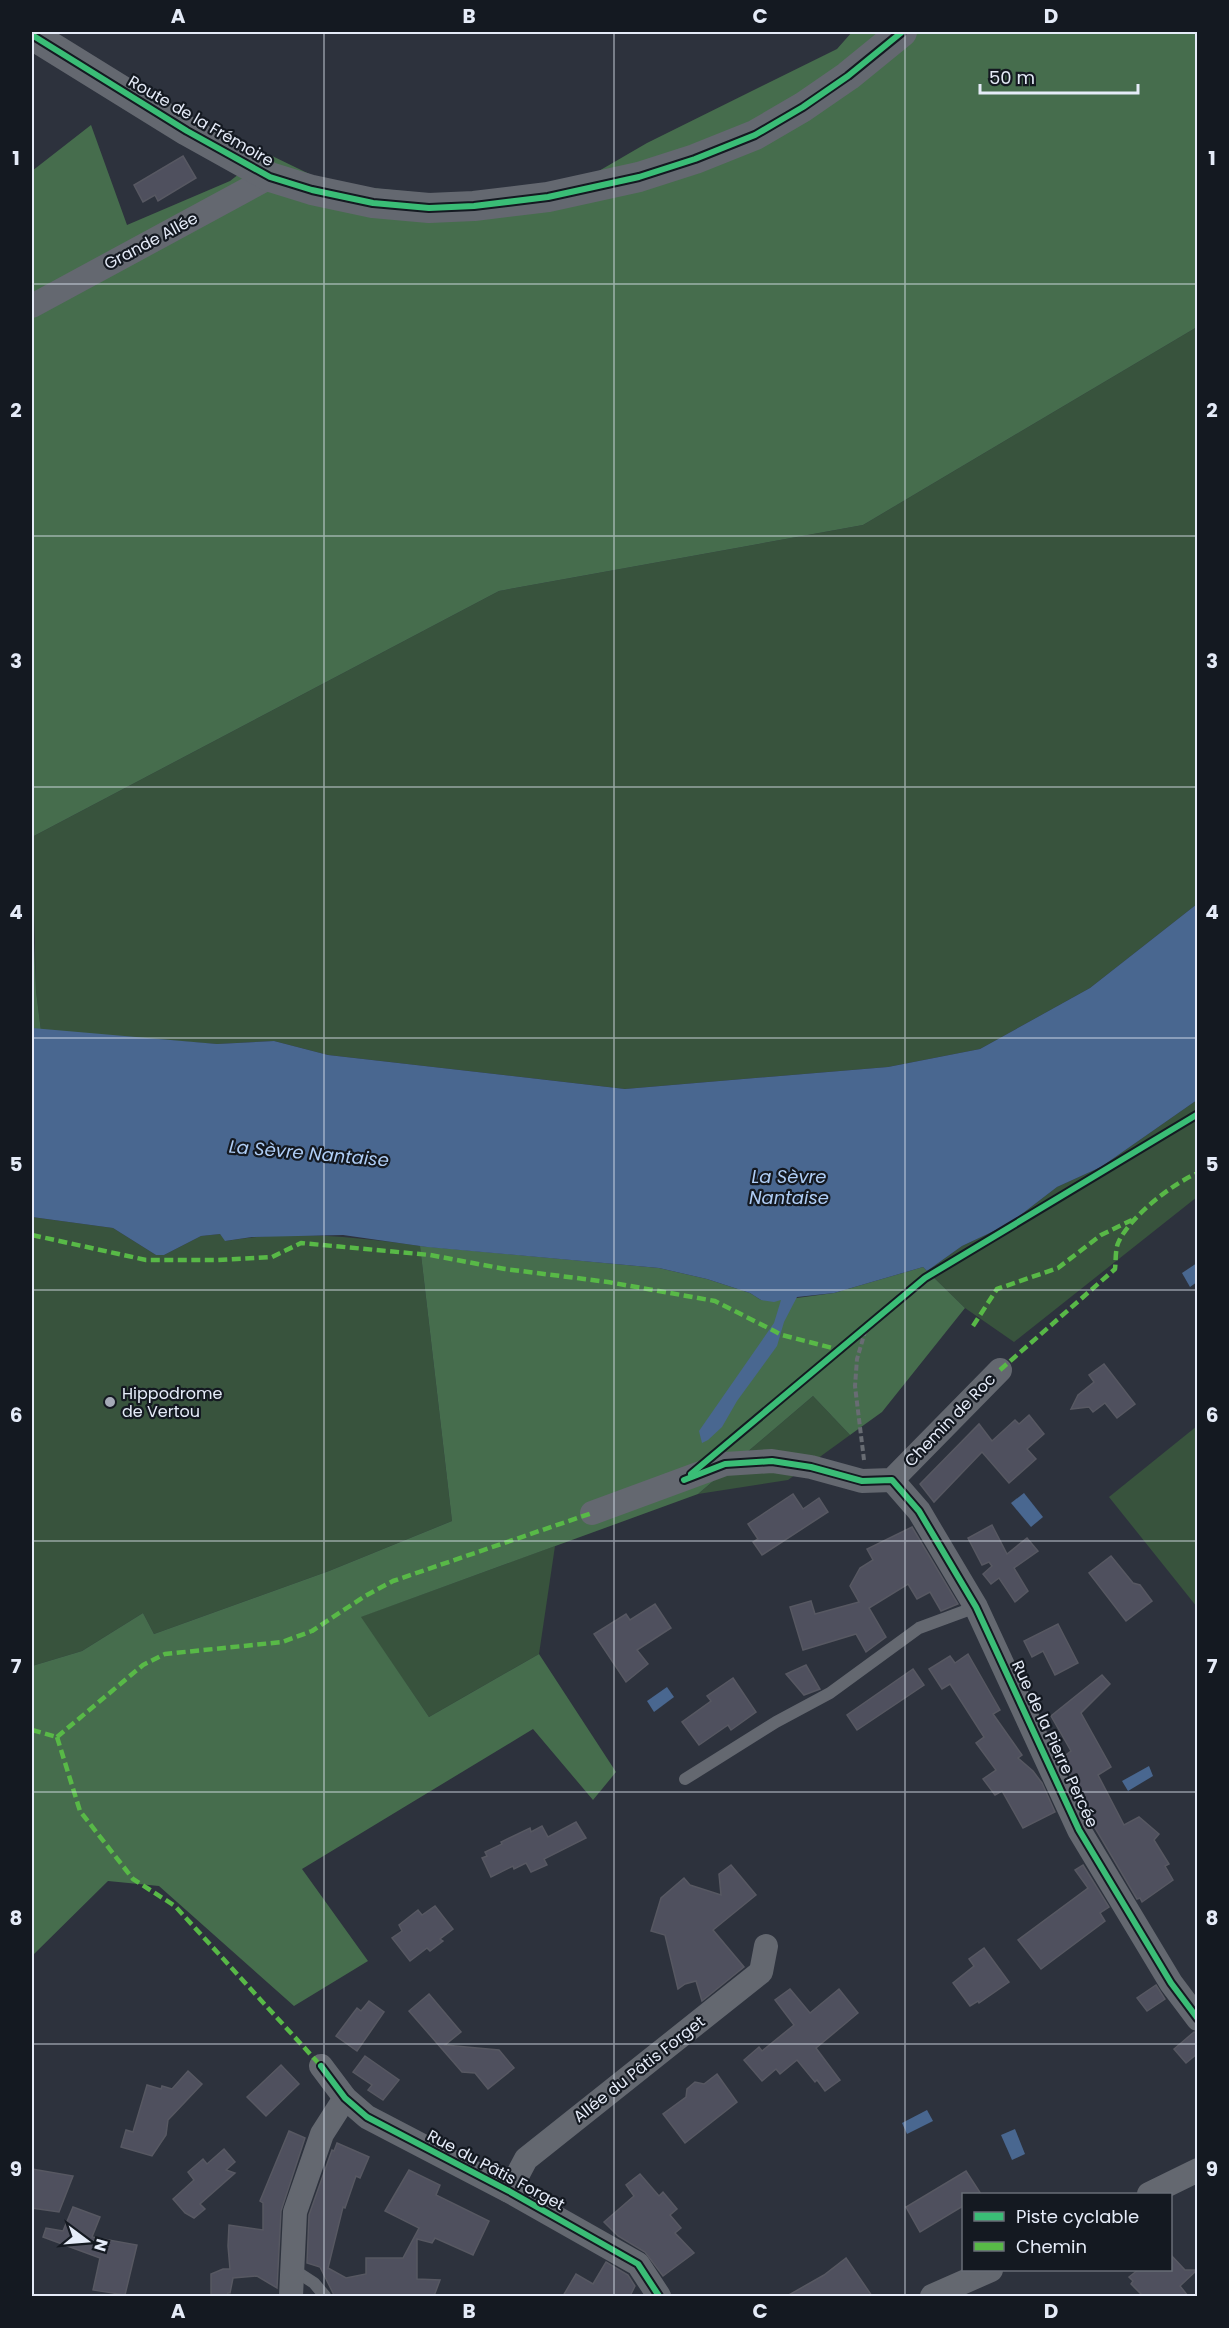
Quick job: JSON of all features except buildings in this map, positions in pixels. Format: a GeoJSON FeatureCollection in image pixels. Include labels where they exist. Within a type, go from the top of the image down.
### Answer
{"type":"FeatureCollection","features":[{"type":"Feature","properties":{"kind":"street","name":"Route de la Frémoire"},"geometry":{"type":"LineString","coordinates":[[32,35],[187,131],[270,177],[312,190],[373,203],[429,208],[474,206],[548,197],[639,177],[695,159],[755,135],[803,107],[848,76],[902,32]]}},
{"type":"Feature","properties":{"kind":"street","name":"Grande Allée"},"geometry":{"type":"LineString","coordinates":[[32,306],[270,177]]}},
{"type":"Feature","properties":{"kind":"street","name":"Chemin de Roc"},"geometry":{"type":"LineString","coordinates":[[592,1513],[726,1464],[772,1461],[811,1467],[862,1481],[892,1480],[1000,1370]]}},
{"type":"Feature","properties":{"kind":"street","name":"Rue de la Pierre Percée"},"geometry":{"type":"LineString","coordinates":[[892,1480],[919,1511],[976,1607],[1079,1830],[1171,1983],[1197,2019]]}},
{"type":"Feature","properties":{"kind":"street","name":"Allée du Pâtis Forget"},"geometry":{"type":"LineString","coordinates":[[509,2191],[526,2158],[761,1972],[766,1946]]}},
{"type":"Feature","properties":{"kind":"street","name":"Rue du Pâtis Forget"},"geometry":{"type":"LineString","coordinates":[[321,2066],[345,2098],[367,2117],[509,2191],[638,2264],[659,2296]]}},
{"type":"Feature","properties":{"kind":"street"},"geometry":{"type":"LineString","coordinates":[[291,2296],[295,2212],[322,2134],[345,2098]]}},
{"type":"Feature","properties":{"kind":"street"},"geometry":{"type":"LineString","coordinates":[[1151,2193],[1197,2170]]}},
{"type":"Feature","properties":{"kind":"street"},"geometry":{"type":"LineString","coordinates":[[932,2296],[989,2271]]}},
{"type":"Feature","properties":{"kind":"lane"},"geometry":{"type":"LineString","coordinates":[[686,1779],[776,1722],[830,1693],[919,1628],[976,1607]]}},
{"type":"Feature","properties":{"kind":"lane"},"geometry":{"type":"LineString","coordinates":[[294,2270],[314,2283],[325,2296]]}},
{"type":"Feature","properties":{"kind":"path"},"geometry":{"type":"LineString","coordinates":[[865,1468],[855,1386],[856,1359],[867,1325]]}},
{"type":"Feature","properties":{"kind":"green space"},"geometry":{"type":"Polygon","coordinates":[[[852,32],[1197,32],[1197,327],[863,525],[499,591],[32,837],[32,171],[91,125],[127,225],[230,181],[266,153],[330,184],[443,195],[585,179],[647,143],[837,49],[852,32]]]}},
{"type":"Feature","properties":{"kind":"green space"},"geometry":{"type":"Polygon","coordinates":[[[1197,327],[1197,904],[1090,988],[980,1049],[888,1067],[625,1089],[328,1055],[274,1041],[217,1044],[41,1031],[36,991],[32,837],[499,591],[863,525],[1197,327]]]}},
{"type":"Feature","properties":{"kind":"green space"},"geometry":{"type":"Polygon","coordinates":[[[32,893],[36,991],[41,1031],[32,1028],[32,893]]]}},
{"type":"Feature","properties":{"kind":"green space"},"geometry":{"type":"Polygon","coordinates":[[[1197,1100],[1197,1197],[1014,1342],[965,1308],[927,1271],[962,1246],[1009,1224],[1057,1187],[1101,1167],[1197,1100]]]}},
{"type":"Feature","properties":{"kind":"green space"},"geometry":{"type":"Polygon","coordinates":[[[32,1217],[113,1228],[156,1255],[164,1255],[201,1236],[220,1234],[226,1241],[299,1235],[420,1246],[452,1521],[329,1571],[154,1634],[143,1613],[82,1651],[32,1666],[32,1217]]]}},
{"type":"Feature","properties":{"kind":"green space"},"geometry":{"type":"Polygon","coordinates":[[[420,1246],[659,1268],[707,1279],[750,1293],[761,1300],[782,1300],[834,1293],[923,1267],[965,1308],[882,1412],[850,1435],[813,1396],[698,1494],[361,1617],[429,1717],[539,1654],[616,1772],[593,1800],[533,1729],[302,1869],[368,1961],[294,2006],[159,1886],[108,1881],[32,1956],[32,1666],[82,1651],[143,1613],[154,1634],[329,1571],[452,1521],[420,1246]]]}},
{"type":"Feature","properties":{"kind":"green space"},"geometry":{"type":"Polygon","coordinates":[[[813,1396],[850,1435],[788,1480],[698,1494],[813,1396]]]}},
{"type":"Feature","properties":{"kind":"green space"},"geometry":{"type":"Polygon","coordinates":[[[1197,1426],[1197,1607],[1109,1497],[1197,1426]]]}},
{"type":"Feature","properties":{"kind":"green space"},"geometry":{"type":"Polygon","coordinates":[[[555,1546],[539,1654],[429,1717],[360,1617],[555,1546]]]}},
{"type":"Feature","properties":{"kind":"water","name":"La Sèvre Nantaise"},"geometry":{"type":"Polygon","coordinates":[[[1197,904],[1197,1100],[1101,1167],[1057,1187],[1009,1224],[962,1246],[927,1271],[923,1267],[834,1293],[797,1297],[784,1322],[777,1346],[737,1401],[722,1427],[702,1443],[699,1431],[774,1323],[781,1300],[774,1302],[761,1300],[750,1293],[707,1279],[659,1268],[427,1247],[343,1235],[252,1237],[225,1241],[220,1234],[201,1236],[164,1255],[156,1255],[113,1228],[32,1217],[32,1028],[217,1044],[274,1041],[328,1055],[625,1089],[888,1067],[980,1049],[1090,988],[1197,904]]]}},
{"type":"Feature","properties":{"kind":"water"},"geometry":{"type":"Polygon","coordinates":[[[1197,1263],[1197,1282],[1190,1287],[1182,1273],[1197,1263]]]}},
{"type":"Feature","properties":{"kind":"water"},"geometry":{"type":"Polygon","coordinates":[[[1024,1493],[1043,1517],[1031,1527],[1011,1503],[1024,1493]]]}},
{"type":"Feature","properties":{"kind":"water"},"geometry":{"type":"Polygon","coordinates":[[[667,1687],[674,1697],[654,1712],[647,1701],[667,1687]]]}},
{"type":"Feature","properties":{"kind":"water"},"geometry":{"type":"Polygon","coordinates":[[[1149,1766],[1153,1776],[1128,1791],[1122,1781],[1149,1766]]]}},
{"type":"Feature","properties":{"kind":"water"},"geometry":{"type":"Polygon","coordinates":[[[927,2110],[933,2121],[907,2134],[902,2123],[927,2110]]]}},
{"type":"Feature","properties":{"kind":"water"},"geometry":{"type":"Polygon","coordinates":[[[1015,2129],[1025,2154],[1012,2160],[1001,2135],[1015,2129]]]}},
{"type":"Feature","properties":{"kind":"marked path"},"geometry":{"type":"LineString","coordinates":[[1000,1370],[1115,1269],[1119,1241],[1143,1211],[1165,1192],[1198,1173]]}},
{"type":"Feature","properties":{"kind":"marked path"},"geometry":{"type":"LineString","coordinates":[[973,1326],[997,1289],[1058,1268],[1101,1235],[1132,1220]]}},
{"type":"Feature","properties":{"kind":"marked path"},"geometry":{"type":"LineString","coordinates":[[32,1235],[146,1260],[272,1257],[301,1243],[430,1255],[505,1269],[608,1282],[715,1301],[782,1335],[840,1350]]}},
{"type":"Feature","properties":{"kind":"marked path"},"geometry":{"type":"LineString","coordinates":[[57,1737],[143,1665],[165,1654],[282,1642],[312,1631],[365,1596],[393,1581],[592,1513]]}},
{"type":"Feature","properties":{"kind":"marked path"},"geometry":{"type":"LineString","coordinates":[[32,1730],[57,1737]]}},
{"type":"Feature","properties":{"kind":"marked path"},"geometry":{"type":"LineString","coordinates":[[57,1737],[80,1811],[133,1879],[175,1906],[321,2066]]}},
{"type":"Feature","properties":{"kind":"cycle path"},"geometry":{"type":"LineString","coordinates":[[32,35],[187,131],[270,177],[312,190],[373,203],[429,208],[474,206],[548,197],[639,177],[695,159],[755,135],[803,107],[848,76],[902,32]]}},
{"type":"Feature","properties":{"kind":"cycle path"},"geometry":{"type":"LineString","coordinates":[[691,1474],[925,1278],[1198,1114]]}},
{"type":"Feature","properties":{"kind":"cycle path"},"geometry":{"type":"LineString","coordinates":[[684,1480],[725,1464],[772,1461],[811,1467],[862,1481],[892,1480],[919,1511],[976,1607],[1079,1830],[1171,1983],[1198,2019]]}},
{"type":"Feature","properties":{"kind":"cycle path"},"geometry":{"type":"LineString","coordinates":[[321,2066],[345,2098],[367,2117],[509,2191],[638,2264],[659,2296]]}},
{"type":"Feature","properties":{"kind":"place","name":"Hippodrome de Vertou"},"geometry":{"type":"Point","coordinates":[110,1402]}}]}
